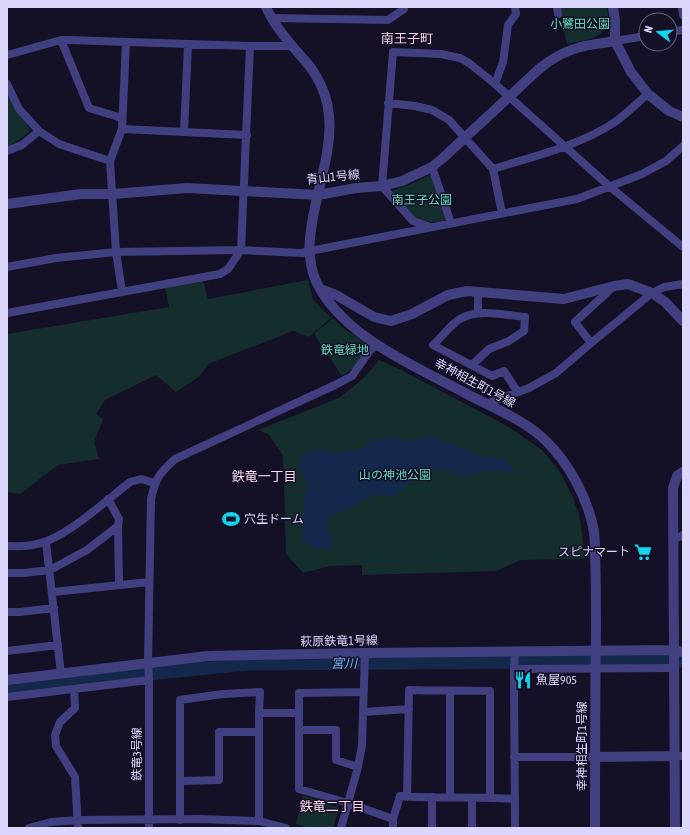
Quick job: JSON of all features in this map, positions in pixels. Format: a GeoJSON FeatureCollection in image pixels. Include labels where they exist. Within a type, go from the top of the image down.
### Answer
{"type":"FeatureCollection","features":[{"type":"Feature","properties":{"kind":"street","name":"幸神相生町1号線"},"geometry":{"type":"LineString","coordinates":[[266,7],[271,18],[315,73],[326,96],[330,117],[330,136],[312,223],[310,250],[312,270],[319,288],[345,319],[377,346],[521,422],[546,441],[565,464],[588,508],[594,529],[596,573],[594,757],[595,828]]}},
{"type":"Feature","properties":{"kind":"street"},"geometry":{"type":"LineString","coordinates":[[271,18],[388,20],[404,9],[404,7]]}},
{"type":"Feature","properties":{"kind":"street"},"geometry":{"type":"LineString","coordinates":[[495,84],[504,62],[508,25],[516,14],[515,7]]}},
{"type":"Feature","properties":{"kind":"street"},"geometry":{"type":"LineString","coordinates":[[613,7],[615,20],[615,41],[631,72],[648,94],[669,111],[683,117]]}},
{"type":"Feature","properties":{"kind":"street"},"geometry":{"type":"LineString","coordinates":[[682,7],[683,15]]}},
{"type":"Feature","properties":{"kind":"street"},"geometry":{"type":"LineString","coordinates":[[615,41],[638,37]]}},
{"type":"Feature","properties":{"kind":"street"},"geometry":{"type":"LineString","coordinates":[[7,55],[61,40],[293,46]]}},
{"type":"Feature","properties":{"kind":"street"},"geometry":{"type":"LineString","coordinates":[[61,40],[89,108],[122,118]]}},
{"type":"Feature","properties":{"kind":"street","name":"青山1号線"},"geometry":{"type":"LineString","coordinates":[[7,204],[81,194],[113,194],[187,188],[318,194],[356,188],[382,186],[402,181],[432,167],[539,69],[550,61],[566,52],[584,46],[615,41]]}},
{"type":"Feature","properties":{"kind":"street"},"geometry":{"type":"LineString","coordinates":[[122,292],[116,252],[110,161],[122,128],[126,42]]}},
{"type":"Feature","properties":{"kind":"street"},"geometry":{"type":"LineString","coordinates":[[184,132],[188,44]]}},
{"type":"Feature","properties":{"kind":"street"},"geometry":{"type":"LineString","coordinates":[[7,313],[220,274],[228,269],[241,250],[245,190],[250,46]]}},
{"type":"Feature","properties":{"kind":"street"},"geometry":{"type":"LineString","coordinates":[[431,227],[413,221],[382,186],[393,52],[441,54],[460,58],[468,63],[495,84],[609,186],[683,247]]}},
{"type":"Feature","properties":{"kind":"street"},"geometry":{"type":"LineString","coordinates":[[7,84],[19,109],[39,131],[59,144],[110,161]]}},
{"type":"Feature","properties":{"kind":"street"},"geometry":{"type":"LineString","coordinates":[[493,169],[564,146],[595,133],[615,122],[648,94]]}},
{"type":"Feature","properties":{"kind":"street"},"geometry":{"type":"LineString","coordinates":[[388,103],[415,106],[432,110],[449,120],[493,169],[502,213]]}},
{"type":"Feature","properties":{"kind":"street"},"geometry":{"type":"LineString","coordinates":[[122,128],[247,135]]}},
{"type":"Feature","properties":{"kind":"street"},"geometry":{"type":"LineString","coordinates":[[7,151],[22,145],[39,131]]}},
{"type":"Feature","properties":{"kind":"street"},"geometry":{"type":"LineString","coordinates":[[7,267],[56,258],[116,252],[241,250],[302,253],[310,250],[451,222],[577,199],[642,174],[666,161],[683,146]]}},
{"type":"Feature","properties":{"kind":"street"},"geometry":{"type":"LineString","coordinates":[[432,167],[451,222]]}},
{"type":"Feature","properties":{"kind":"street"},"geometry":{"type":"LineString","coordinates":[[319,288],[336,295],[374,317],[391,322],[412,314],[448,295],[467,291],[564,298],[628,284],[652,293],[665,302],[683,320]]}},
{"type":"Feature","properties":{"kind":"street"},"geometry":{"type":"LineString","coordinates":[[486,404],[517,391],[529,388],[556,373],[652,293],[664,287],[683,284]]}},
{"type":"Feature","properties":{"kind":"street"},"geometry":{"type":"LineString","coordinates":[[591,343],[575,322],[614,286]]}},
{"type":"Feature","properties":{"kind":"street"},"geometry":{"type":"LineString","coordinates":[[478,291],[478,313]]}},
{"type":"Feature","properties":{"kind":"street"},"geometry":{"type":"LineString","coordinates":[[472,365],[489,348],[509,341],[524,331],[525,317],[478,313],[468,315],[459,320],[433,345],[492,376],[504,371],[517,391]]}},
{"type":"Feature","properties":{"kind":"street"},"geometry":{"type":"LineString","coordinates":[[7,546],[27,546],[46,542],[69,529],[130,482],[141,479],[155,483],[162,472],[175,459],[315,395],[352,376],[372,348],[377,346]]}},
{"type":"Feature","properties":{"kind":"street"},"geometry":{"type":"LineString","coordinates":[[675,828],[678,756],[674,668],[678,651],[673,540],[673,488],[677,476],[683,472]]}},
{"type":"Feature","properties":{"kind":"street","name":"鉄竜3号線"},"geometry":{"type":"LineString","coordinates":[[149,824],[149,582],[151,499],[155,483]]}},
{"type":"Feature","properties":{"kind":"street"},"geometry":{"type":"LineString","coordinates":[[108,499],[119,519],[119,584]]}},
{"type":"Feature","properties":{"kind":"street"},"geometry":{"type":"LineString","coordinates":[[7,573],[50,570],[87,550],[118,526]]}},
{"type":"Feature","properties":{"kind":"street"},"geometry":{"type":"LineString","coordinates":[[673,540],[683,535]]}},
{"type":"Feature","properties":{"kind":"street"},"geometry":{"type":"LineString","coordinates":[[46,542],[53,592],[61,674]]}},
{"type":"Feature","properties":{"kind":"street"},"geometry":{"type":"LineString","coordinates":[[53,592],[149,582]]}},
{"type":"Feature","properties":{"kind":"street"},"geometry":{"type":"LineString","coordinates":[[7,612],[54,608]]}},
{"type":"Feature","properties":{"kind":"street"},"geometry":{"type":"LineString","coordinates":[[7,651],[58,645]]}},
{"type":"Feature","properties":{"kind":"street","name":"萩原鉄竜1号線"},"geometry":{"type":"LineString","coordinates":[[7,680],[208,656],[515,654],[595,651],[678,651]]}},
{"type":"Feature","properties":{"kind":"street"},"geometry":{"type":"LineString","coordinates":[[515,654],[515,828]]}},
{"type":"Feature","properties":{"kind":"street"},"geometry":{"type":"LineString","coordinates":[[341,828],[358,766],[362,745],[365,655]]}},
{"type":"Feature","properties":{"kind":"street"},"geometry":{"type":"LineString","coordinates":[[514,667],[674,668]]}},
{"type":"Feature","properties":{"kind":"street"},"geometry":{"type":"LineString","coordinates":[[7,696],[149,680]]}},
{"type":"Feature","properties":{"kind":"street"},"geometry":{"type":"LineString","coordinates":[[74,689],[75,708],[60,722],[55,735],[56,746],[75,777],[78,824]]}},
{"type":"Feature","properties":{"kind":"street"},"geometry":{"type":"LineString","coordinates":[[407,797],[409,690],[490,691],[490,797]]}},
{"type":"Feature","properties":{"kind":"street"},"geometry":{"type":"LineString","coordinates":[[450,691],[450,797]]}},
{"type":"Feature","properties":{"kind":"street"},"geometry":{"type":"LineString","coordinates":[[180,820],[180,700],[223,694],[260,692],[259,821]]}},
{"type":"Feature","properties":{"kind":"street"},"geometry":{"type":"LineString","coordinates":[[363,692],[299,693],[299,789],[348,803],[393,819]]}},
{"type":"Feature","properties":{"kind":"street"},"geometry":{"type":"LineString","coordinates":[[363,712],[409,709]]}},
{"type":"Feature","properties":{"kind":"street"},"geometry":{"type":"LineString","coordinates":[[259,713],[299,713]]}},
{"type":"Feature","properties":{"kind":"street"},"geometry":{"type":"LineString","coordinates":[[299,730],[336,730],[336,760],[358,766]]}},
{"type":"Feature","properties":{"kind":"street"},"geometry":{"type":"LineString","coordinates":[[180,781],[219,780],[219,732],[259,732]]}},
{"type":"Feature","properties":{"kind":"street"},"geometry":{"type":"LineString","coordinates":[[514,757],[678,756]]}},
{"type":"Feature","properties":{"kind":"street"},"geometry":{"type":"LineString","coordinates":[[393,828],[393,819],[400,796],[490,797],[515,799]]}},
{"type":"Feature","properties":{"kind":"street"},"geometry":{"type":"LineString","coordinates":[[432,797],[432,828]]}},
{"type":"Feature","properties":{"kind":"street"},"geometry":{"type":"LineString","coordinates":[[472,798],[472,828]]}},
{"type":"Feature","properties":{"kind":"street"},"geometry":{"type":"LineString","coordinates":[[29,828],[51,822],[78,824],[149,824],[199,819],[241,824],[259,821],[286,828]]}},
{"type":"Feature","properties":{"kind":"street"},"geometry":{"type":"LineString","coordinates":[[199,819],[199,828]]}},
{"type":"Feature","properties":{"kind":"green space","name":"小鷺田公園"},"geometry":{"type":"Polygon","coordinates":[[[559,7],[607,7],[608,17],[606,25],[603,31],[592,38],[567,44],[559,7]]]}},
{"type":"Feature","properties":{"kind":"green space"},"geometry":{"type":"Polygon","coordinates":[[[7,94],[31,131],[7,148],[7,94]]]}},
{"type":"Feature","properties":{"kind":"green space","name":"南王子公園"},"geometry":{"type":"Polygon","coordinates":[[[432,174],[446,220],[427,222],[414,217],[409,213],[392,193],[393,190],[409,185],[432,174]]]}},
{"type":"Feature","properties":{"kind":"green space"},"geometry":{"type":"Polygon","coordinates":[[[203,280],[208,299],[308,280],[313,300],[331,318],[309,337],[293,331],[208,364],[200,376],[176,392],[156,375],[105,400],[96,414],[103,419],[94,442],[99,459],[58,465],[20,494],[7,492],[7,334],[169,307],[165,286],[203,280]]]}},
{"type":"Feature","properties":{"kind":"green space","name":"鉄竜緑地"},"geometry":{"type":"Polygon","coordinates":[[[333,318],[343,328],[364,342],[365,352],[353,368],[342,376],[314,334],[333,318]]]}},
{"type":"Feature","properties":{"kind":"green space","name":"山の神池公園"},"geometry":{"type":"Polygon","coordinates":[[[379,360],[509,427],[542,450],[560,472],[572,495],[580,519],[585,559],[521,560],[496,571],[362,575],[362,565],[330,566],[303,573],[286,554],[283,455],[268,434],[258,430],[339,398],[364,378],[379,360]]]}},
{"type":"Feature","properties":{"kind":"green space"},"geometry":{"type":"Polygon","coordinates":[[[303,795],[339,808],[333,828],[309,828],[296,824],[303,795]]]}},
{"type":"Feature","properties":{"kind":"water"},"geometry":{"type":"Polygon","coordinates":[[[433,435],[439,440],[486,457],[507,460],[517,473],[486,471],[461,477],[444,468],[422,473],[394,497],[376,494],[352,507],[328,517],[327,530],[333,538],[331,549],[312,547],[303,540],[304,497],[308,486],[300,468],[301,453],[323,449],[332,454],[364,448],[370,441],[387,437],[408,441],[433,435]]]}},
{"type":"Feature","properties":{"kind":"waterway","name":"宮川"},"geometry":{"type":"LineString","coordinates":[[7,688],[248,664],[683,661]]}},
{"type":"Feature","properties":{"kind":"place","name":"穴生ドーム"},"geometry":{"type":"Point","coordinates":[231,519]}},
{"type":"Feature","properties":{"kind":"place","name":"スピナマート"},"geometry":{"type":"Point","coordinates":[643,552]}},
{"type":"Feature","properties":{"kind":"place","name":"魚屋905"},"geometry":{"type":"Point","coordinates":[523,680]}},
{"type":"Feature","properties":{"kind":"district","name":"南王子町"},"geometry":{"type":"Point","coordinates":[407,38]}},
{"type":"Feature","properties":{"kind":"district","name":"鉄竜一丁目"},"geometry":{"type":"Point","coordinates":[264,476]}},
{"type":"Feature","properties":{"kind":"district","name":"鉄竜二丁目"},"geometry":{"type":"Point","coordinates":[332,806]}}]}
